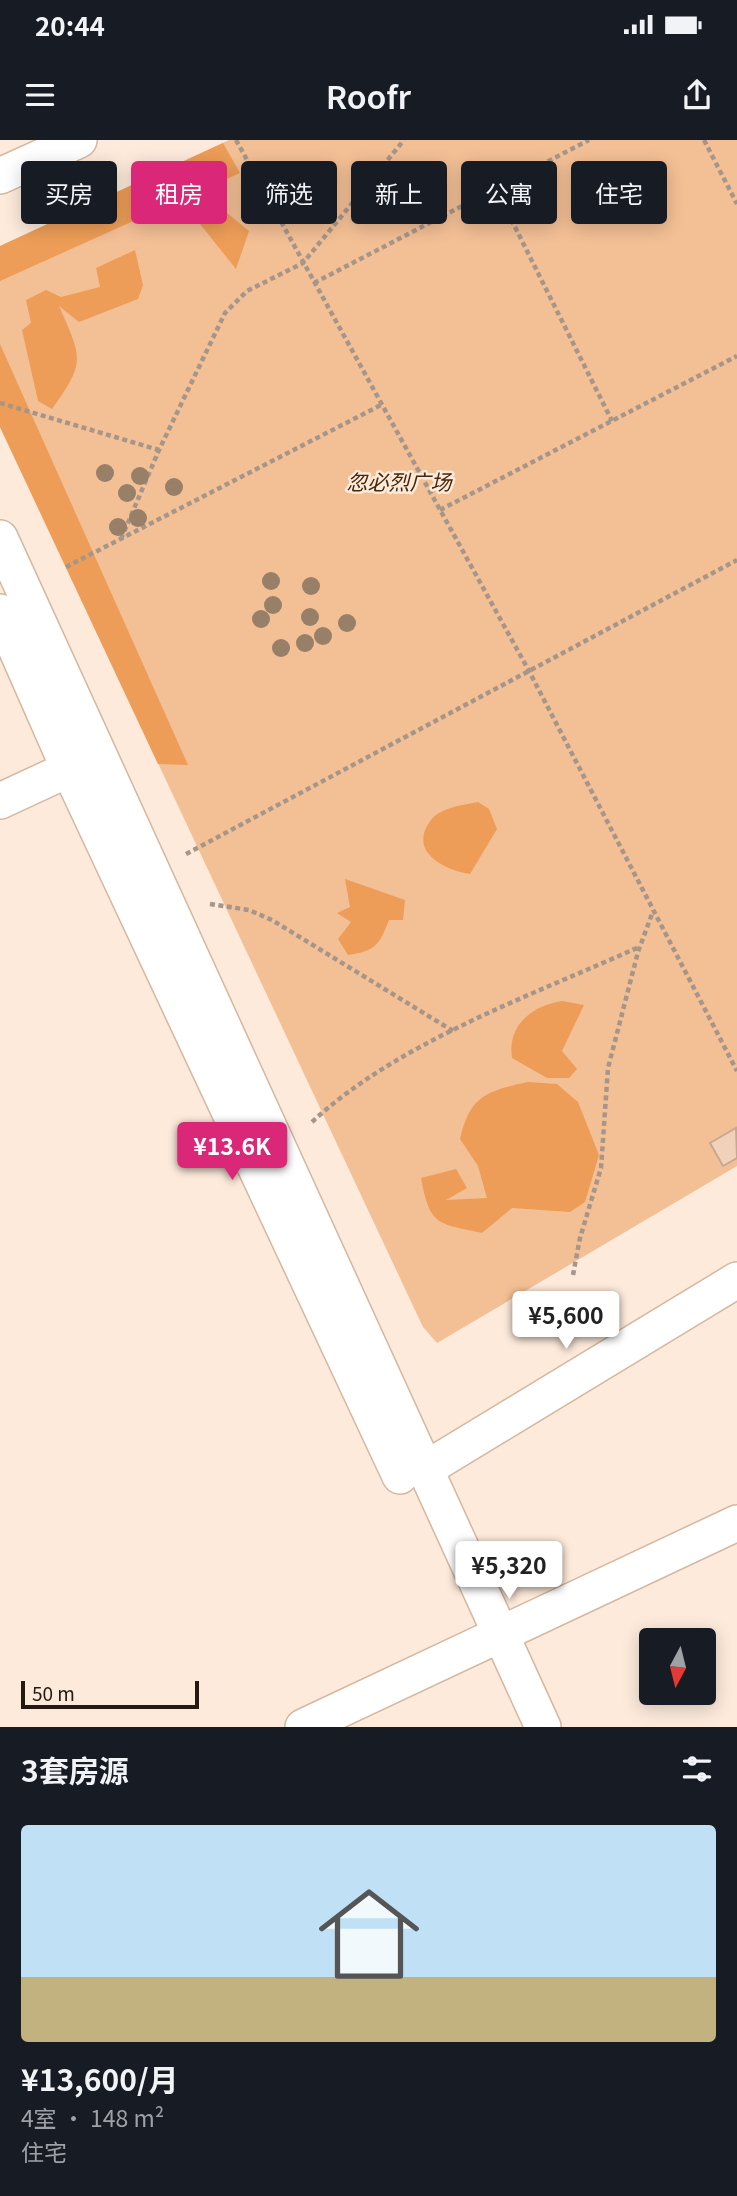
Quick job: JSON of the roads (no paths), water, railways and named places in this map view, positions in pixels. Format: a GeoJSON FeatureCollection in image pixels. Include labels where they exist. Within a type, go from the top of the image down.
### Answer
{"type":"FeatureCollection","features":[{"type":"Feature","properties":{"kind":"street"},"geometry":{"type":"LineString","coordinates":[[17,160],[79,140]]}},
{"type":"Feature","properties":{"kind":"street"},"geometry":{"type":"LineString","coordinates":[[0,538],[424,1470],[490,1641],[517,1727]]}},
{"type":"Feature","properties":{"kind":"street"},"geometry":{"type":"LineString","coordinates":[[0,612],[69,769],[490,1641],[543,1727]]}},
{"type":"Feature","properties":{"kind":"street"},"geometry":{"type":"LineString","coordinates":[[0,801],[69,769]]}},
{"type":"Feature","properties":{"kind":"street"},"geometry":{"type":"LineString","coordinates":[[424,1470],[737,1280]]}},
{"type":"Feature","properties":{"kind":"street"},"geometry":{"type":"LineString","coordinates":[[303,1727],[737,1524]]}},
{"type":"Feature","properties":{"kind":"park label","name":"忽必烈广场"},"geometry":{"type":"Point","coordinates":[399,481]}}]}
